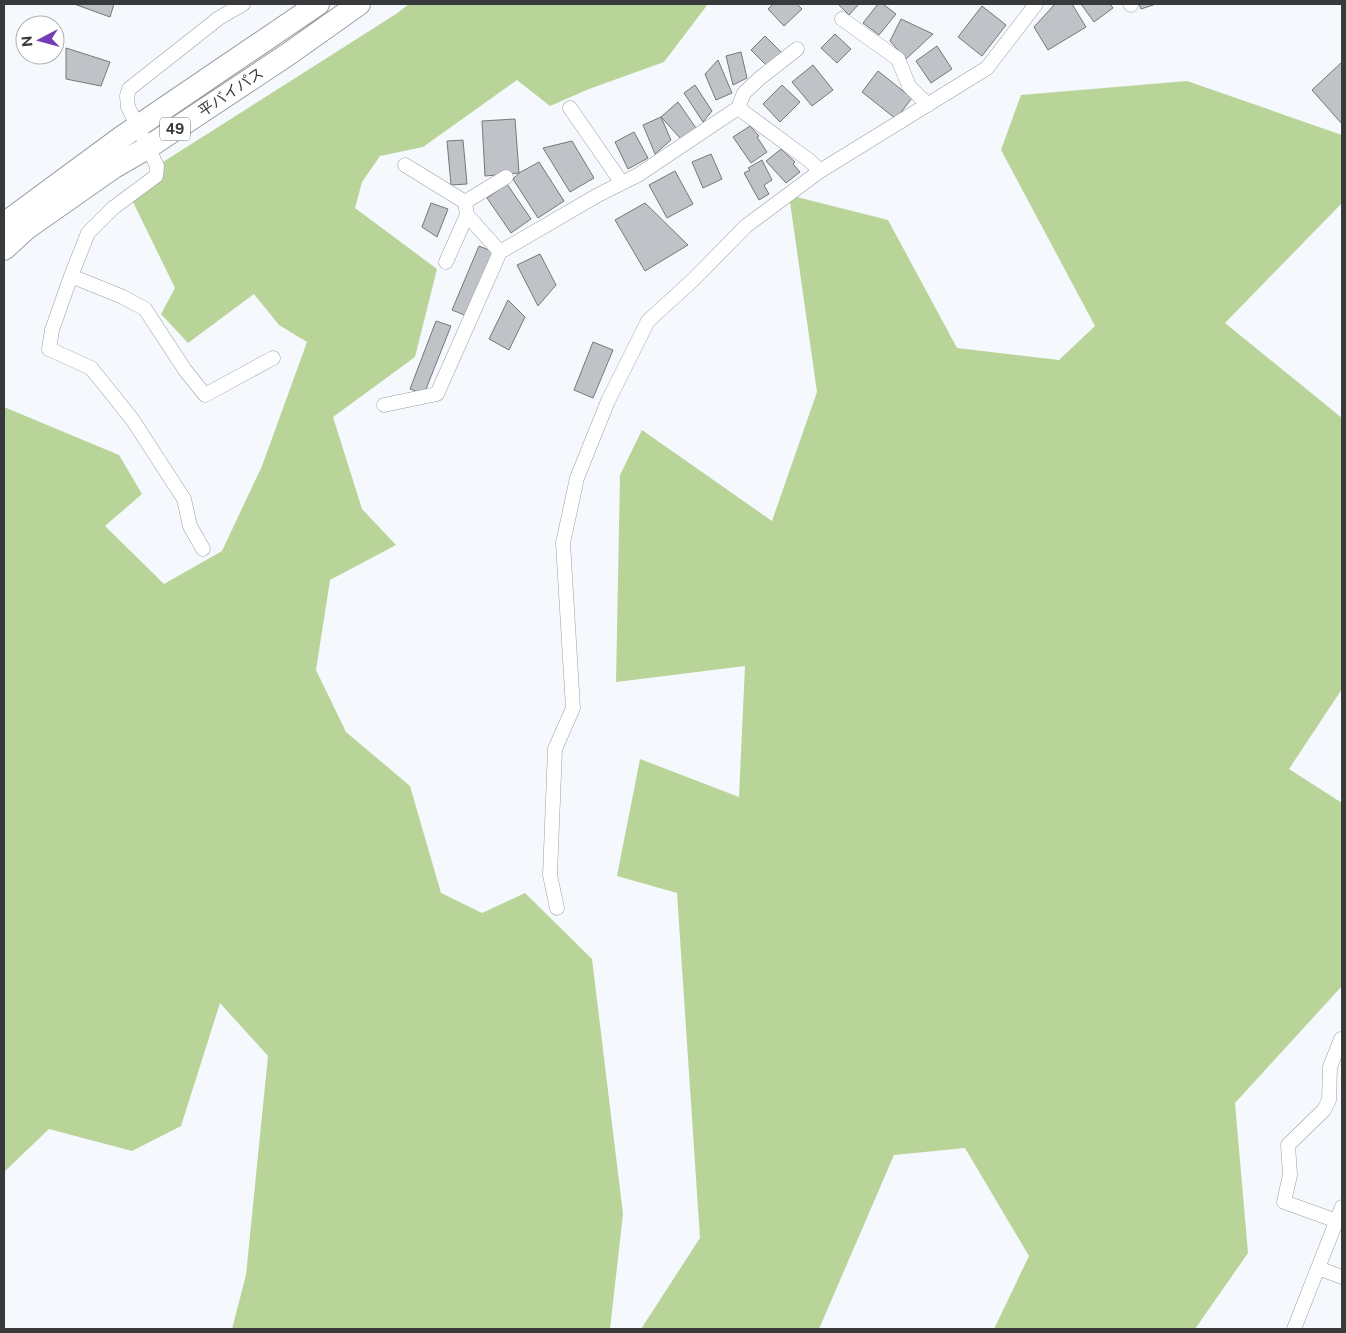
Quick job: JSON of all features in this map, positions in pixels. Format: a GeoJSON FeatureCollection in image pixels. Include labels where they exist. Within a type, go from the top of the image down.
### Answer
{"type":"FeatureCollection","features":[{"type":"Feature","properties":{"kind":"highway","name":"平バイパス"},"geometry":{"type":"LineString","coordinates":[[4,224],[137,126],[318,4]]}},
{"type":"Feature","properties":{"kind":"highway","name":"平バイパス"},"geometry":{"type":"LineString","coordinates":[[4,249],[27,228],[114,167],[148,148],[287,55],[359,4]]}},
{"type":"Feature","properties":{"kind":"street"},"geometry":{"type":"LineString","coordinates":[[203,549],[190,526],[184,499],[132,419],[91,368],[49,349],[52,330],[88,233],[112,208],[156,176],[157,166],[128,106],[127,96],[129,89],[219,18],[243,4]]}},
{"type":"Feature","properties":{"kind":"street"},"geometry":{"type":"LineString","coordinates":[[557,908],[550,875],[554,749],[573,708],[563,543],[577,478],[608,401],[648,321],[694,279],[746,226],[820,172],[987,68],[1036,4]]}},
{"type":"Feature","properties":{"kind":"street"},"geometry":{"type":"LineString","coordinates":[[842,19],[898,59],[909,86],[928,105]]}},
{"type":"Feature","properties":{"kind":"street"},"geometry":{"type":"LineString","coordinates":[[384,405],[437,394],[500,252],[598,195],[638,175],[738,108],[744,93],[797,49]]}},
{"type":"Feature","properties":{"kind":"street"},"geometry":{"type":"LineString","coordinates":[[570,108],[622,183]]}},
{"type":"Feature","properties":{"kind":"street"},"geometry":{"type":"LineString","coordinates":[[738,108],[810,161],[820,172]]}},
{"type":"Feature","properties":{"kind":"street"},"geometry":{"type":"LineString","coordinates":[[405,165],[466,209],[500,252]]}},
{"type":"Feature","properties":{"kind":"street"},"geometry":{"type":"LineString","coordinates":[[446,262],[466,209],[506,177]]}},
{"type":"Feature","properties":{"kind":"street"},"geometry":{"type":"LineString","coordinates":[[71,276],[123,297],[145,309],[185,370],[205,395],[273,358]]}},
{"type":"Feature","properties":{"kind":"street"},"geometry":{"type":"LineString","coordinates":[[1337,1221],[1284,1202],[1290,1175],[1288,1146],[1324,1110],[1329,1100],[1330,1067],[1342,1040]]}},
{"type":"Feature","properties":{"kind":"street"},"geometry":{"type":"LineString","coordinates":[[1294,1329],[1342,1207]]}},
{"type":"Feature","properties":{"kind":"street"},"geometry":{"type":"LineString","coordinates":[[1318,1268],[1342,1278]]}},
{"type":"Feature","properties":{"kind":"green space"},"geometry":{"type":"Polygon","coordinates":[[[409,4],[708,4],[664,62],[589,89],[550,106],[517,80],[423,147],[380,156],[362,182],[355,208],[437,269],[415,357],[333,417],[362,509],[396,545],[330,580],[316,670],[346,732],[410,786],[441,893],[482,913],[525,893],[592,959],[623,1214],[610,1329],[232,1329],[246,1275],[268,1056],[220,1003],[181,1126],[132,1151],[49,1129],[4,1172],[4,407],[119,455],[142,494],[105,526],[164,584],[222,551],[262,466],[307,342],[279,325],[254,294],[188,343],[161,314],[175,288],[133,202],[160,181],[163,162],[409,4]]]}},
{"type":"Feature","properties":{"kind":"green space"},"geometry":{"type":"Polygon","coordinates":[[[1187,81],[1342,135],[1342,203],[1225,323],[1342,418],[1342,689],[1289,769],[1342,803],[1342,986],[1235,1103],[1248,1253],[1195,1329],[994,1329],[1029,1256],[965,1148],[894,1155],[819,1329],[641,1329],[700,1238],[677,893],[617,876],[640,759],[739,797],[745,666],[616,682],[620,475],[642,430],[772,521],[817,392],[789,195],[888,220],[957,348],[1059,360],[1095,326],[1001,150],[1021,95],[1187,81]]]}},
{"type":"Feature","properties":{"kind":"building"},"geometry":{"type":"Polygon","coordinates":[[[74,4],[114,4],[110,17],[74,4]]]}},
{"type":"Feature","properties":{"kind":"building"},"geometry":{"type":"Polygon","coordinates":[[[773,4],[797,4],[802,9],[784,26],[768,9],[773,4]]]}},
{"type":"Feature","properties":{"kind":"building"},"geometry":{"type":"Polygon","coordinates":[[[838,4],[859,4],[849,15],[838,4]]]}},
{"type":"Feature","properties":{"kind":"building"},"geometry":{"type":"Polygon","coordinates":[[[878,4],[883,4],[896,14],[879,35],[863,23],[878,4]]]}},
{"type":"Feature","properties":{"kind":"building"},"geometry":{"type":"Polygon","coordinates":[[[1055,4],[1072,4],[1086,27],[1048,50],[1034,27],[1055,4]]]}},
{"type":"Feature","properties":{"kind":"building"},"geometry":{"type":"Polygon","coordinates":[[[1081,4],[1110,4],[1113,8],[1094,22],[1081,4]]]}},
{"type":"Feature","properties":{"kind":"building"},"geometry":{"type":"Polygon","coordinates":[[[1139,4],[1156,4],[1141,9],[1139,4]]]}},
{"type":"Feature","properties":{"kind":"building"},"geometry":{"type":"Polygon","coordinates":[[[982,6],[1006,25],[982,56],[958,37],[982,6]]]}},
{"type":"Feature","properties":{"kind":"building"},"geometry":{"type":"Polygon","coordinates":[[[901,19],[933,34],[906,59],[890,41],[901,19]]]}},
{"type":"Feature","properties":{"kind":"building"},"geometry":{"type":"Polygon","coordinates":[[[835,34],[851,49],[837,63],[821,48],[835,34]]]}},
{"type":"Feature","properties":{"kind":"building"},"geometry":{"type":"Polygon","coordinates":[[[765,36],[782,53],[768,67],[751,50],[765,36]]]}},
{"type":"Feature","properties":{"kind":"building"},"geometry":{"type":"Polygon","coordinates":[[[937,46],[952,69],[931,83],[916,61],[937,46]]]}},
{"type":"Feature","properties":{"kind":"building"},"geometry":{"type":"Polygon","coordinates":[[[66,48],[110,62],[101,86],[66,79],[66,48]]]}},
{"type":"Feature","properties":{"kind":"building"},"geometry":{"type":"Polygon","coordinates":[[[741,52],[747,78],[733,85],[726,56],[741,52]]]}},
{"type":"Feature","properties":{"kind":"building"},"geometry":{"type":"Polygon","coordinates":[[[718,60],[732,93],[716,100],[705,74],[718,60]]]}},
{"type":"Feature","properties":{"kind":"building"},"geometry":{"type":"Polygon","coordinates":[[[1342,62],[1342,124],[1312,90],[1342,62]]]}},
{"type":"Feature","properties":{"kind":"building"},"geometry":{"type":"Polygon","coordinates":[[[813,65],[833,90],[812,106],[792,82],[813,65]]]}},
{"type":"Feature","properties":{"kind":"building"},"geometry":{"type":"Polygon","coordinates":[[[878,71],[912,98],[896,119],[862,92],[878,71]]]}},
{"type":"Feature","properties":{"kind":"building"},"geometry":{"type":"Polygon","coordinates":[[[695,85],[712,111],[703,122],[684,93],[695,85]]]}},
{"type":"Feature","properties":{"kind":"building"},"geometry":{"type":"Polygon","coordinates":[[[782,85],[800,102],[780,122],[763,104],[782,85]]]}},
{"type":"Feature","properties":{"kind":"building"},"geometry":{"type":"Polygon","coordinates":[[[678,102],[696,128],[681,139],[661,117],[678,102]]]}},
{"type":"Feature","properties":{"kind":"building"},"geometry":{"type":"Polygon","coordinates":[[[661,117],[671,140],[655,154],[643,125],[661,117]]]}},
{"type":"Feature","properties":{"kind":"building"},"geometry":{"type":"Polygon","coordinates":[[[515,119],[519,173],[485,176],[482,121],[515,119]]]}},
{"type":"Feature","properties":{"kind":"building"},"geometry":{"type":"Polygon","coordinates":[[[750,126],[759,136],[757,137],[767,152],[751,163],[733,137],[750,126]]]}},
{"type":"Feature","properties":{"kind":"building"},"geometry":{"type":"Polygon","coordinates":[[[634,132],[648,158],[628,169],[615,142],[634,132]]]}},
{"type":"Feature","properties":{"kind":"building"},"geometry":{"type":"Polygon","coordinates":[[[463,140],[467,184],[451,185],[447,141],[463,140]]]}},
{"type":"Feature","properties":{"kind":"building"},"geometry":{"type":"Polygon","coordinates":[[[572,141],[594,178],[570,192],[543,148],[572,141]]]}},
{"type":"Feature","properties":{"kind":"building"},"geometry":{"type":"Polygon","coordinates":[[[781,149],[795,162],[793,164],[800,172],[786,183],[766,161],[781,149]]]}},
{"type":"Feature","properties":{"kind":"building"},"geometry":{"type":"Polygon","coordinates":[[[711,154],[722,179],[703,188],[692,162],[711,154]]]}},
{"type":"Feature","properties":{"kind":"building"},"geometry":{"type":"Polygon","coordinates":[[[762,160],[772,180],[764,185],[769,194],[759,200],[744,173],[750,170],[748,168],[762,160]]]}},
{"type":"Feature","properties":{"kind":"building"},"geometry":{"type":"Polygon","coordinates":[[[539,162],[564,201],[538,218],[513,179],[519,173],[539,162]]]}},
{"type":"Feature","properties":{"kind":"building"},"geometry":{"type":"Polygon","coordinates":[[[675,171],[693,204],[667,218],[649,185],[675,171]]]}},
{"type":"Feature","properties":{"kind":"building"},"geometry":{"type":"Polygon","coordinates":[[[507,184],[531,219],[511,233],[487,198],[507,184]]]}},
{"type":"Feature","properties":{"kind":"building"},"geometry":{"type":"Polygon","coordinates":[[[431,203],[448,209],[437,237],[422,227],[431,203]]]}},
{"type":"Feature","properties":{"kind":"building"},"geometry":{"type":"Polygon","coordinates":[[[645,203],[688,245],[645,271],[615,220],[645,203]]]}},
{"type":"Feature","properties":{"kind":"building"},"geometry":{"type":"Polygon","coordinates":[[[479,246],[494,252],[467,316],[452,310],[479,246]]]}},
{"type":"Feature","properties":{"kind":"building"},"geometry":{"type":"Polygon","coordinates":[[[540,254],[556,285],[538,306],[517,265],[540,254]]]}},
{"type":"Feature","properties":{"kind":"building"},"geometry":{"type":"Polygon","coordinates":[[[508,300],[525,317],[509,350],[489,339],[508,300]]]}},
{"type":"Feature","properties":{"kind":"building"},"geometry":{"type":"Polygon","coordinates":[[[436,321],[451,326],[424,394],[410,389],[436,321]]]}},
{"type":"Feature","properties":{"kind":"building"},"geometry":{"type":"Polygon","coordinates":[[[593,342],[613,350],[593,398],[574,390],[593,342]]]}}]}
